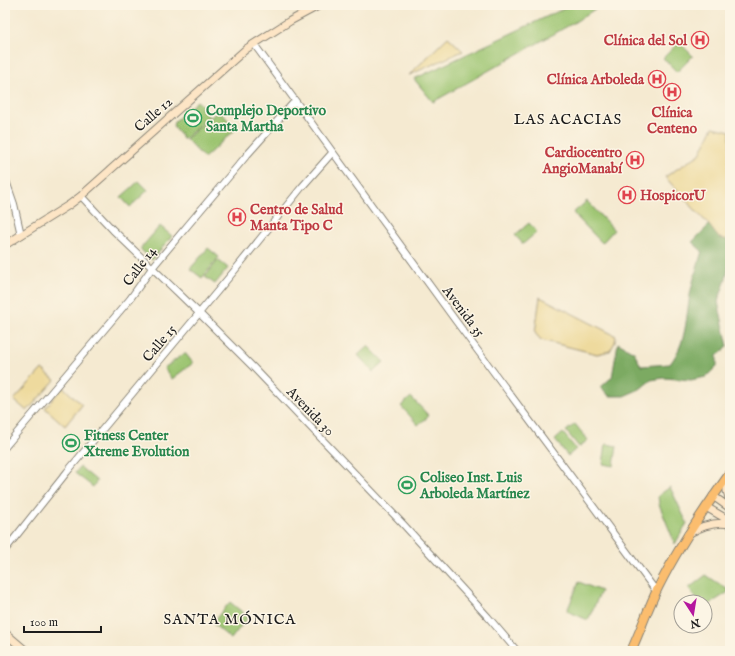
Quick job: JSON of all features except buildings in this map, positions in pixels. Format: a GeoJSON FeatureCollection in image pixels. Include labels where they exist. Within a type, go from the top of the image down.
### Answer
{"type":"FeatureCollection","features":[{"type":"Feature","properties":{"kind":"main road","name":"Calle 12"},"geometry":{"type":"LineString","coordinates":[[5,245],[81,196],[162,123],[254,44],[290,21],[320,5]]}},
{"type":"Feature","properties":{"kind":"main road"},"geometry":{"type":"LineString","coordinates":[[631,651],[656,591],[688,535],[728,475]]}},
{"type":"Feature","properties":{"kind":"main road"},"geometry":{"type":"LineString","coordinates":[[728,475],[727,491],[730,501]]}},
{"type":"Feature","properties":{"kind":"main road"},"geometry":{"type":"LineString","coordinates":[[713,496],[730,508]]}},
{"type":"Feature","properties":{"kind":"main road"},"geometry":{"type":"LineString","coordinates":[[706,507],[730,521]]}},
{"type":"Feature","properties":{"kind":"main road"},"geometry":{"type":"LineString","coordinates":[[688,535],[694,530],[713,524],[730,524]]}},
{"type":"Feature","properties":{"kind":"main road"},"geometry":{"type":"LineString","coordinates":[[5,633],[26,651]]}},
{"type":"Feature","properties":{"kind":"street","name":"Avenida 35"},"geometry":{"type":"LineString","coordinates":[[254,44],[332,153],[656,591]]}},
{"type":"Feature","properties":{"kind":"street","name":"Calle 14"},"geometry":{"type":"LineString","coordinates":[[5,448],[130,299],[152,268],[247,154],[295,101]]}},
{"type":"Feature","properties":{"kind":"street","name":"Calle 15"},"geometry":{"type":"LineString","coordinates":[[5,550],[67,472],[301,188],[332,153]]}},
{"type":"Feature","properties":{"kind":"street"},"geometry":{"type":"LineString","coordinates":[[5,178],[12,197],[21,235]]}},
{"type":"Feature","properties":{"kind":"street","name":"Avenida 30"},"geometry":{"type":"LineString","coordinates":[[81,196],[113,230],[253,367],[403,524],[517,651]]}},
{"type":"Feature","properties":{"kind":"green space"},"geometry":{"type":"Polygon","coordinates":[[[569,5],[601,5],[575,22],[433,102],[414,79],[563,9],[569,5]]]}},
{"type":"Feature","properties":{"kind":"green space"},"geometry":{"type":"Polygon","coordinates":[[[679,42],[693,56],[677,72],[663,58],[679,42]]]}},
{"type":"Feature","properties":{"kind":"green space","name":"Complejo Deportivo Santa Martha"},"geometry":{"type":"Polygon","coordinates":[[[197,101],[203,106],[201,108],[209,117],[184,139],[173,126],[174,122],[197,101]]]}},
{"type":"Feature","properties":{"kind":"green space"},"geometry":{"type":"Polygon","coordinates":[[[219,110],[236,129],[204,158],[186,139],[219,110]]]}},
{"type":"Feature","properties":{"kind":"green space"},"geometry":{"type":"Polygon","coordinates":[[[139,181],[148,190],[130,207],[121,197],[139,181]]]}},
{"type":"Feature","properties":{"kind":"green space"},"geometry":{"type":"Polygon","coordinates":[[[587,201],[614,230],[602,243],[573,213],[587,201]]]}},
{"type":"Feature","properties":{"kind":"green space"},"geometry":{"type":"Polygon","coordinates":[[[529,223],[537,232],[523,244],[515,235],[529,223]]]}},
{"type":"Feature","properties":{"kind":"green space"},"geometry":{"type":"Polygon","coordinates":[[[709,225],[719,238],[730,240],[730,260],[726,279],[718,302],[728,346],[717,356],[717,366],[706,377],[691,380],[664,378],[651,380],[640,389],[624,396],[609,396],[601,387],[612,377],[618,343],[634,352],[641,366],[670,364],[676,355],[683,337],[691,290],[702,251],[692,242],[709,225]]]}},
{"type":"Feature","properties":{"kind":"green space"},"geometry":{"type":"Polygon","coordinates":[[[160,226],[172,236],[152,260],[140,249],[160,226]]]}},
{"type":"Feature","properties":{"kind":"green space"},"geometry":{"type":"Polygon","coordinates":[[[208,248],[219,257],[202,278],[190,269],[208,248]]]}},
{"type":"Feature","properties":{"kind":"green space"},"geometry":{"type":"Polygon","coordinates":[[[218,260],[228,268],[215,284],[205,277],[218,260]]]}},
{"type":"Feature","properties":{"kind":"green space"},"geometry":{"type":"Polygon","coordinates":[[[368,346],[384,362],[373,372],[358,355],[368,346]]]}},
{"type":"Feature","properties":{"kind":"green space"},"geometry":{"type":"Polygon","coordinates":[[[185,353],[193,363],[172,379],[164,368],[185,353]]]}},
{"type":"Feature","properties":{"kind":"green space"},"geometry":{"type":"Polygon","coordinates":[[[411,397],[429,416],[418,425],[401,406],[411,397]]]}},
{"type":"Feature","properties":{"kind":"green space"},"geometry":{"type":"Polygon","coordinates":[[[575,424],[588,440],[579,447],[566,431],[575,424]]]}},
{"type":"Feature","properties":{"kind":"green space"},"geometry":{"type":"Polygon","coordinates":[[[563,433],[576,449],[568,456],[555,440],[563,433]]]}},
{"type":"Feature","properties":{"kind":"green space"},"geometry":{"type":"Polygon","coordinates":[[[606,444],[617,446],[614,466],[603,464],[606,444]]]}},
{"type":"Feature","properties":{"kind":"green space"},"geometry":{"type":"Polygon","coordinates":[[[80,467],[97,481],[93,487],[75,473],[80,467]]]}},
{"type":"Feature","properties":{"kind":"green space"},"geometry":{"type":"Polygon","coordinates":[[[670,487],[687,523],[675,544],[659,504],[658,496],[670,487]]]}},
{"type":"Feature","properties":{"kind":"green space"},"geometry":{"type":"Polygon","coordinates":[[[706,575],[730,591],[713,602],[713,594],[693,594],[689,588],[706,575]]]}},
{"type":"Feature","properties":{"kind":"green space"},"geometry":{"type":"Polygon","coordinates":[[[579,582],[601,591],[588,620],[567,611],[579,582]]]}},
{"type":"Feature","properties":{"kind":"green space"},"geometry":{"type":"Polygon","coordinates":[[[230,602],[248,617],[231,639],[212,623],[230,602]]]}},
{"type":"Feature","properties":{"kind":"sand"},"geometry":{"type":"Polygon","coordinates":[[[448,37],[463,51],[409,75],[448,37]]]}},
{"type":"Feature","properties":{"kind":"sand"},"geometry":{"type":"Polygon","coordinates":[[[713,127],[730,131],[730,240],[719,238],[665,177],[700,154],[713,127]]]}},
{"type":"Feature","properties":{"kind":"sand"},"geometry":{"type":"Polygon","coordinates":[[[540,297],[616,336],[615,342],[610,351],[597,354],[541,340],[535,333],[540,297]]]}},
{"type":"Feature","properties":{"kind":"sand"},"geometry":{"type":"Polygon","coordinates":[[[42,369],[55,380],[27,411],[14,400],[42,369]]]}},
{"type":"Feature","properties":{"kind":"sand"},"geometry":{"type":"Polygon","coordinates":[[[63,387],[82,405],[65,426],[45,408],[63,387]]]}},
{"type":"Feature","properties":{"kind":"place","name":"Clínica del Sol"},"geometry":{"type":"Point","coordinates":[700,40]}},
{"type":"Feature","properties":{"kind":"place","name":"Clínica Arboleda"},"geometry":{"type":"Point","coordinates":[657,79]}},
{"type":"Feature","properties":{"kind":"place","name":"Clínica Centeno"},"geometry":{"type":"Point","coordinates":[672,92]}},
{"type":"Feature","properties":{"kind":"place","name":"Complejo Deportivo Santa Martha"},"geometry":{"type":"Point","coordinates":[193,118]}},
{"type":"Feature","properties":{"kind":"place","name":"Cardiocentro AngioManabí"},"geometry":{"type":"Point","coordinates":[635,160]}},
{"type":"Feature","properties":{"kind":"place","name":"HospicorU"},"geometry":{"type":"Point","coordinates":[627,195]}},
{"type":"Feature","properties":{"kind":"place","name":"Centro de Salud Manta Tipo C"},"geometry":{"type":"Point","coordinates":[237,217]}},
{"type":"Feature","properties":{"kind":"place","name":"Fitness Center Xtreme Evolution"},"geometry":{"type":"Point","coordinates":[71,443]}},
{"type":"Feature","properties":{"kind":"place","name":"Coliseo Inst. Luis Arboleda Martínez"},"geometry":{"type":"Point","coordinates":[407,485]}},
{"type":"Feature","properties":{"kind":"district","name":"LAS ACACIAS"},"geometry":{"type":"Point","coordinates":[568,119]}},
{"type":"Feature","properties":{"kind":"district","name":"SANTA MÓNICA"},"geometry":{"type":"Point","coordinates":[230,619]}}]}
